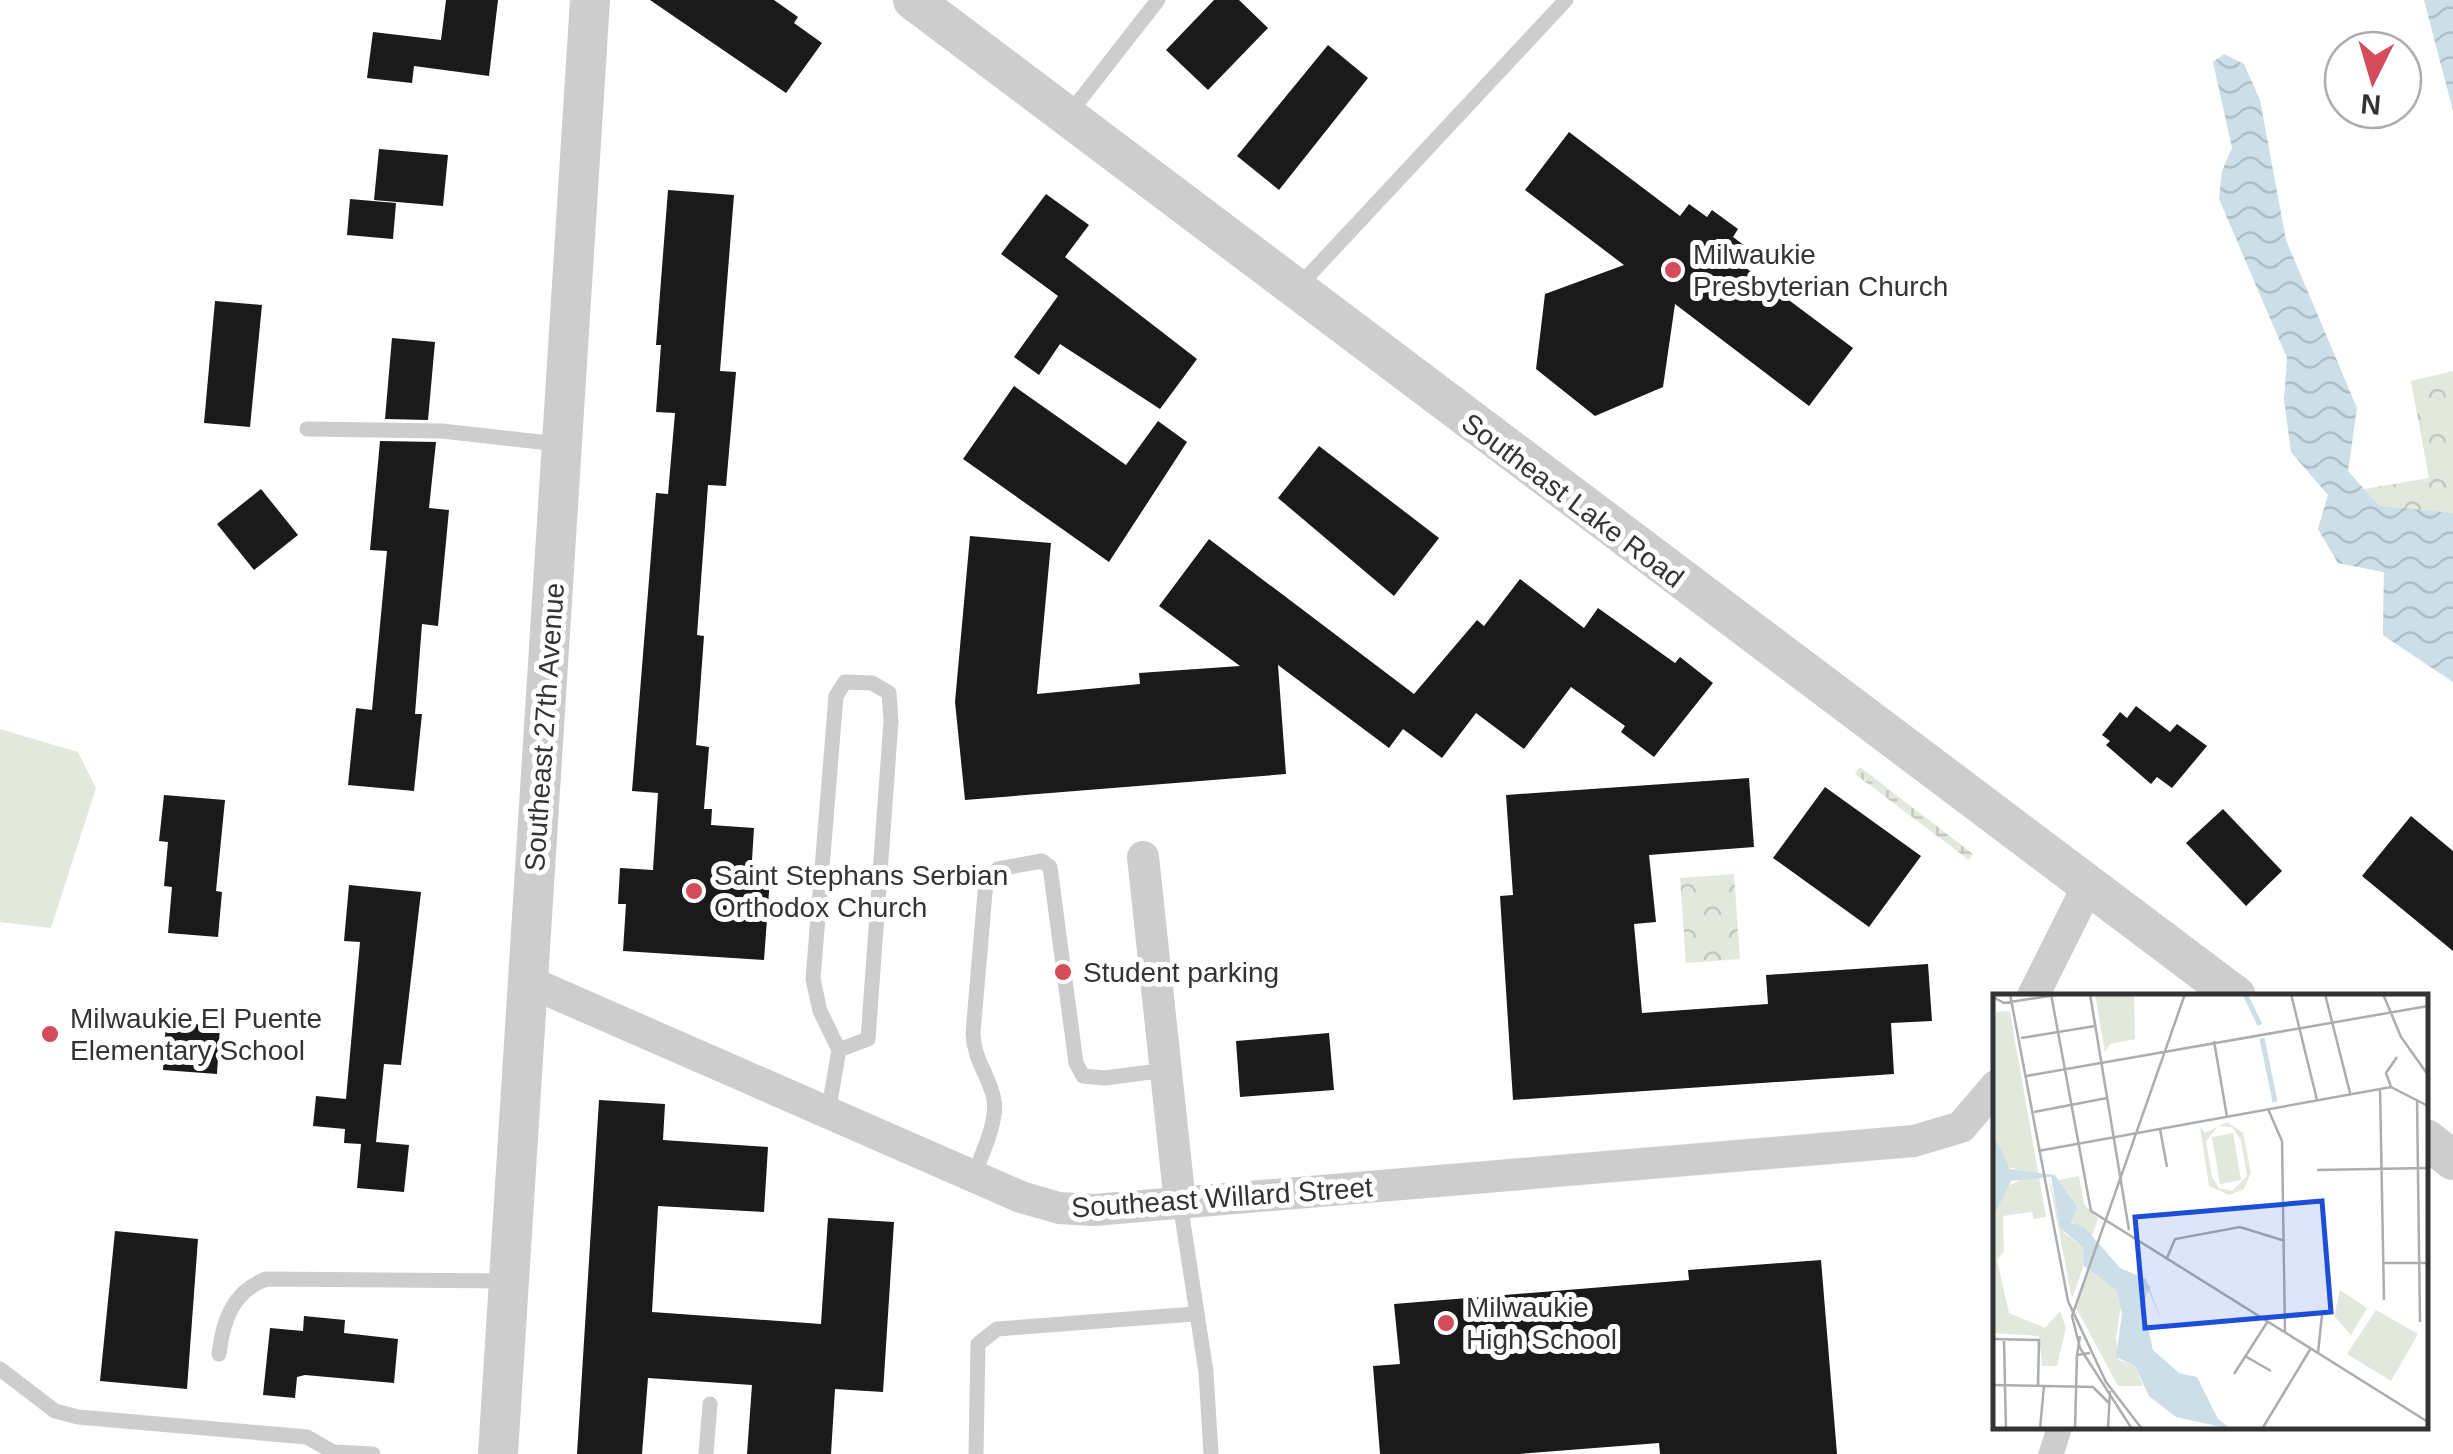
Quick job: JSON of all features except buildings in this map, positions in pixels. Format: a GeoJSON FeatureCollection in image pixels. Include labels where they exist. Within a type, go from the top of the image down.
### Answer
{"type":"FeatureCollection","features":[{"type":"Feature","properties":{"kind":"street","name":"Southeast 27th Avenue"},"geometry":{"type":"LineString","coordinates":[[498,1454],[590,0]]}},
{"type":"Feature","properties":{"kind":"street","name":"Southeast Lake Road"},"geometry":{"type":"LineString","coordinates":[[913,0],[2233,994]]}},
{"type":"Feature","properties":{"kind":"street"},"geometry":{"type":"LineString","coordinates":[[1143,857],[1180,1202]]}},
{"type":"Feature","properties":{"kind":"street"},"geometry":{"type":"LineString","coordinates":[[2034,994],[2088,886]]}},
{"type":"Feature","properties":{"kind":"street","name":"Southeast Willard Street"},"geometry":{"type":"LineString","coordinates":[[526,982],[974,1176],[1058,1208],[1180,1202],[1914,1141],[1961,1127],[1993,1091]]}},
{"type":"Feature","properties":{"kind":"street"},"geometry":{"type":"LineString","coordinates":[[2428,1141],[2453,1160]]}},
{"type":"Feature","properties":{"kind":"street"},"geometry":{"type":"LineString","coordinates":[[2052,1454],[2059,1429]]}},
{"type":"Feature","properties":{"kind":"lane"},"geometry":{"type":"LineString","coordinates":[[1066,117],[1158,0]]}},
{"type":"Feature","properties":{"kind":"lane"},"geometry":{"type":"LineString","coordinates":[[1296,290],[1566,0]]}},
{"type":"Feature","properties":{"kind":"lane"},"geometry":{"type":"LineString","coordinates":[[307,429],[442,431],[562,445]]}},
{"type":"Feature","properties":{"kind":"lane"},"geometry":{"type":"LineString","coordinates":[[828,1113],[840,1050],[820,1011],[814,979],[836,696],[845,682],[872,683],[890,693],[890,721],[868,1039],[840,1050]]}},
{"type":"Feature","properties":{"kind":"lane"},"geometry":{"type":"LineString","coordinates":[[974,1176],[994,1111],[994,1097],[974,1056],[973,1033],[986,881],[998,869],[1042,862],[1050,867],[1076,1062],[1083,1076],[1105,1078],[1166,1070]]}},
{"type":"Feature","properties":{"kind":"lane"},"geometry":{"type":"LineString","coordinates":[[1180,1202],[1194,1314],[1206,1372],[1212,1454]]}},
{"type":"Feature","properties":{"kind":"lane"},"geometry":{"type":"LineString","coordinates":[[220,1354],[228,1311],[243,1293],[266,1279],[508,1281]]}},
{"type":"Feature","properties":{"kind":"lane"},"geometry":{"type":"LineString","coordinates":[[976,1454],[978,1344],[997,1330],[1194,1314]]}},
{"type":"Feature","properties":{"kind":"lane"},"geometry":{"type":"LineString","coordinates":[[0,1369],[55,1411],[96,1420],[307,1438],[332,1453],[373,1454]]}},
{"type":"Feature","properties":{"kind":"lane"},"geometry":{"type":"LineString","coordinates":[[706,1454],[710,1404]]}},
{"type":"Feature","properties":{"kind":"green space"},"geometry":{"type":"Polygon","coordinates":[[[2453,371],[2453,682],[2383,635],[2384,572],[2338,563],[2318,529],[2328,495],[2429,478],[2411,381],[2453,371]]]}},
{"type":"Feature","properties":{"kind":"green space"},"geometry":{"type":"Polygon","coordinates":[[[0,729],[78,752],[96,788],[51,928],[0,922],[0,729]]]}},
{"type":"Feature","properties":{"kind":"green space"},"geometry":{"type":"Polygon","coordinates":[[[1860,767],[1973,854],[1969,860],[1855,774],[1860,767]]]}},
{"type":"Feature","properties":{"kind":"green space"},"geometry":{"type":"Polygon","coordinates":[[[1734,874],[1740,959],[1686,963],[1680,878],[1734,874]]]}},
{"type":"Feature","properties":{"kind":"water"},"geometry":{"type":"Polygon","coordinates":[[[2424,0],[2453,0],[2453,111],[2424,0]]]}},
{"type":"Feature","properties":{"kind":"water"},"geometry":{"type":"Polygon","coordinates":[[[2224,54],[2244,64],[2260,100],[2286,240],[2357,408],[2348,471],[2379,506],[2453,513],[2453,682],[2383,635],[2384,572],[2338,563],[2318,529],[2328,495],[2291,452],[2284,400],[2287,358],[2219,199],[2222,171],[2232,148],[2213,62],[2224,54]]]}},
{"type":"Feature","properties":{"kind":"place","name":"Milwaukie Presbyterian Church"},"geometry":{"type":"Point","coordinates":[1673,270]}},
{"type":"Feature","properties":{"kind":"place","name":"Saint Stephans Serbian Orthodox Church"},"geometry":{"type":"Point","coordinates":[694,891]}},
{"type":"Feature","properties":{"kind":"place","name":"Student parking"},"geometry":{"type":"Point","coordinates":[1063,972]}},
{"type":"Feature","properties":{"kind":"place","name":"Milwaukie El Puente Elementary School"},"geometry":{"type":"Point","coordinates":[50,1034]}},
{"type":"Feature","properties":{"kind":"place","name":"Milwaukie High School"},"geometry":{"type":"Point","coordinates":[1446,1323]}}]}
